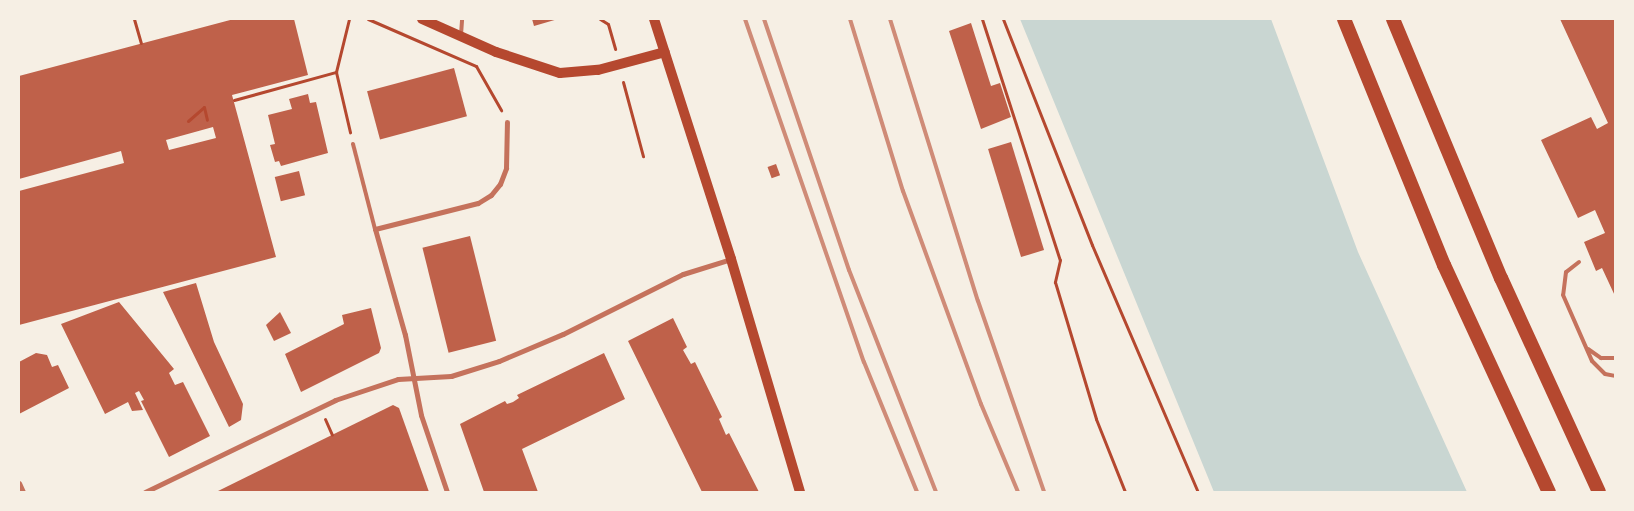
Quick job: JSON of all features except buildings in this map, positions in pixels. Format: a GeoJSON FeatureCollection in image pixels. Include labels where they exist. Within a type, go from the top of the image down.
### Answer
{"type":"FeatureCollection","features":[{"type":"Feature","properties":{"kind":"highway"},"geometry":{"type":"LineString","coordinates":[[1344,19],[1444,265],[1548,492]]}},
{"type":"Feature","properties":{"kind":"highway"},"geometry":{"type":"LineString","coordinates":[[1393,19],[1501,278],[1600,492]]}},
{"type":"Feature","properties":{"kind":"main road"},"geometry":{"type":"LineString","coordinates":[[422,19],[461,37],[560,72],[580,73],[620,65],[664,52]]}},
{"type":"Feature","properties":{"kind":"main road"},"geometry":{"type":"LineString","coordinates":[[654,19],[732,259],[800,492]]}},
{"type":"Feature","properties":{"kind":"street"},"geometry":{"type":"LineString","coordinates":[[447,492],[420,415],[405,335],[375,229],[478,203],[491,195],[500,184],[506,168],[506,122]]}},
{"type":"Feature","properties":{"kind":"street"},"geometry":{"type":"LineString","coordinates":[[145,492],[335,400],[413,377],[452,376],[499,361],[563,334],[683,274],[732,259]]}},
{"type":"Feature","properties":{"kind":"street"},"geometry":{"type":"LineString","coordinates":[[19,483],[23,492]]}},
{"type":"Feature","properties":{"kind":"lane"},"geometry":{"type":"LineString","coordinates":[[461,37],[462,19]]}},
{"type":"Feature","properties":{"kind":"lane"},"geometry":{"type":"LineString","coordinates":[[352,144],[375,229]]}},
{"type":"Feature","properties":{"kind":"lane"},"geometry":{"type":"LineString","coordinates":[[1579,262],[1568,269],[1561,291],[1585,346],[1596,366],[1605,374],[1615,376]]}},
{"type":"Feature","properties":{"kind":"lane"},"geometry":{"type":"LineString","coordinates":[[1585,346],[1596,356],[1615,358]]}},
{"type":"Feature","properties":{"kind":"path"},"geometry":{"type":"LineString","coordinates":[[134,19],[141,44]]}},
{"type":"Feature","properties":{"kind":"path"},"geometry":{"type":"LineString","coordinates":[[349,19],[336,72],[352,144]]}},
{"type":"Feature","properties":{"kind":"path"},"geometry":{"type":"LineString","coordinates":[[368,19],[476,66],[506,122]]}},
{"type":"Feature","properties":{"kind":"path"},"geometry":{"type":"LineString","coordinates":[[600,19],[608,24],[643,156]]}},
{"type":"Feature","properties":{"kind":"path"},"geometry":{"type":"LineString","coordinates":[[1003,19],[1092,246],[1198,492]]}},
{"type":"Feature","properties":{"kind":"path"},"geometry":{"type":"LineString","coordinates":[[982,20],[1060,260],[1055,282],[1096,420],[1126,492]]}},
{"type":"Feature","properties":{"kind":"path"},"geometry":{"type":"LineString","coordinates":[[234,100],[336,72]]}},
{"type":"Feature","properties":{"kind":"path"},"geometry":{"type":"LineString","coordinates":[[188,121],[204,107],[207,120]]}},
{"type":"Feature","properties":{"kind":"shaded area"},"geometry":{"type":"Polygon","coordinates":[[[1020,19],[1271,19],[1358,252],[1467,492],[1214,492],[1020,19]]]}},
{"type":"Feature","properties":{"kind":"railway"},"geometry":{"type":"LineString","coordinates":[[745,19],[864,362],[917,492]]}},
{"type":"Feature","properties":{"kind":"railway"},"geometry":{"type":"LineString","coordinates":[[764,19],[849,270],[936,492]]}},
{"type":"Feature","properties":{"kind":"railway"},"geometry":{"type":"LineString","coordinates":[[850,19],[903,191],[981,404],[1018,492]]}},
{"type":"Feature","properties":{"kind":"railway"},"geometry":{"type":"LineString","coordinates":[[890,19],[978,301],[1044,492]]}}]}
